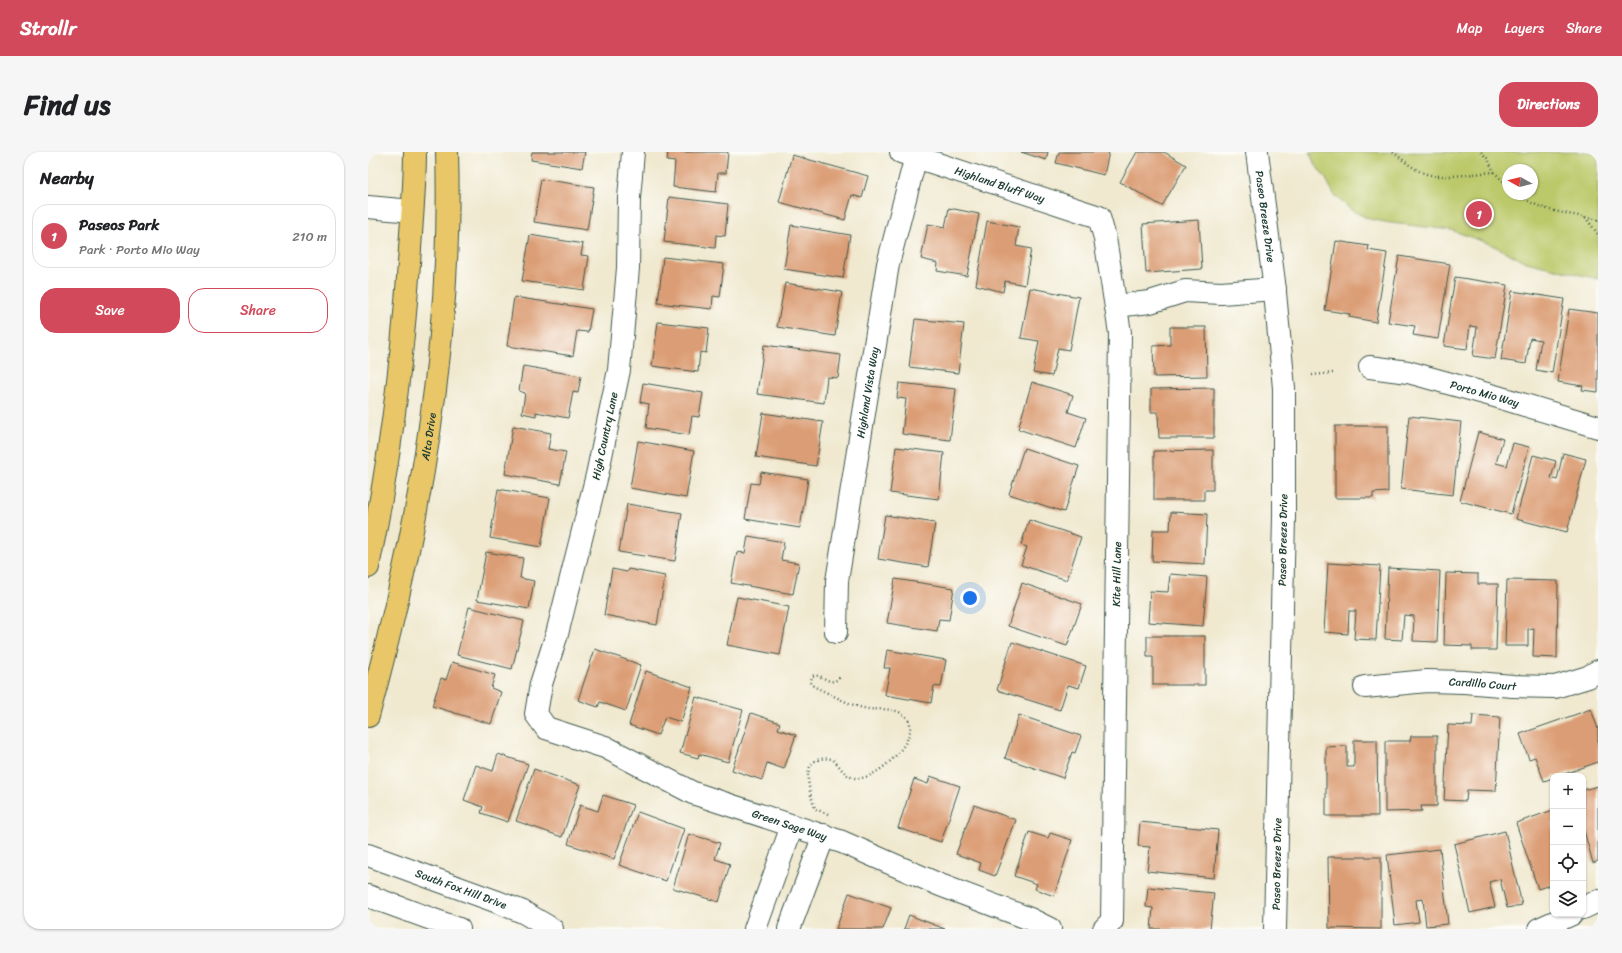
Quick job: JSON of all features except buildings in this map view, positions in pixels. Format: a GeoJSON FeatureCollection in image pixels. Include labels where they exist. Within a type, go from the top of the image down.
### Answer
{"type":"FeatureCollection","features":[{"type":"Feature","properties":{"kind":"main road"},"geometry":{"type":"LineString","coordinates":[[368,567],[386,478],[404,336],[415,152]]}},
{"type":"Feature","properties":{"kind":"main road","name":"Alta Drive"},"geometry":{"type":"LineString","coordinates":[[368,716],[404,574],[417,510],[432,415],[439,360],[446,264],[447,152]]}},
{"type":"Feature","properties":{"kind":"street","name":"High Country Lane"},"geometry":{"type":"LineString","coordinates":[[536,714],[540,684],[558,634],[597,475],[619,370],[628,268],[629,198],[633,152]]}},
{"type":"Feature","properties":{"kind":"street","name":"Paseo Breeze Drive"},"geometry":{"type":"LineString","coordinates":[[1257,152],[1275,289],[1284,388],[1285,446],[1275,929]]}},
{"type":"Feature","properties":{"kind":"street","name":"Highland Bluff Way"},"geometry":{"type":"LineString","coordinates":[[908,154],[1098,217]]}},
{"type":"Feature","properties":{"kind":"street","name":"Highland Vista Way"},"geometry":{"type":"LineString","coordinates":[[836,632],[837,581],[888,264],[908,154]]}},
{"type":"Feature","properties":{"kind":"street"},"geometry":{"type":"LineString","coordinates":[[368,207],[412,211]]}},
{"type":"Feature","properties":{"kind":"street","name":"Kite Hill Lane"},"geometry":{"type":"LineString","coordinates":[[1098,217],[1105,238],[1120,333],[1112,921],[1104,929]]}},
{"type":"Feature","properties":{"kind":"street"},"geometry":{"type":"LineString","coordinates":[[1116,306],[1140,304],[1185,291],[1221,293],[1275,289]]}},
{"type":"Feature","properties":{"kind":"street","name":"Porto Mio Way"},"geometry":{"type":"LineString","coordinates":[[1370,367],[1408,372],[1598,427]]}},
{"type":"Feature","properties":{"kind":"street","name":"Cardillo Court"},"geometry":{"type":"LineString","coordinates":[[1364,687],[1427,681],[1556,687],[1598,671]]}},
{"type":"Feature","properties":{"kind":"street","name":"Green Sage Way"},"geometry":{"type":"LineString","coordinates":[[536,714],[546,728],[605,747],[693,793],[824,835],[940,885],[1050,929]]}},
{"type":"Feature","properties":{"kind":"street"},"geometry":{"type":"LineString","coordinates":[[792,826],[758,921],[790,927],[824,835]]}},
{"type":"Feature","properties":{"kind":"street","name":"South Fox Hill Drive"},"geometry":{"type":"LineString","coordinates":[[368,854],[523,912],[552,929]]}},
{"type":"Feature","properties":{"kind":"street"},"geometry":{"type":"LineString","coordinates":[[368,896],[459,929]]}},
{"type":"Feature","properties":{"kind":"street"},"geometry":{"type":"LineString","coordinates":[[1586,907],[1598,901]]}},
{"type":"Feature","properties":{"kind":"street"},"geometry":{"type":"LineString","coordinates":[[1539,929],[1565,917]]}},
{"type":"Feature","properties":{"kind":"path"},"geometry":{"type":"LineString","coordinates":[[1394,152],[1407,164],[1426,174],[1447,176],[1494,172]]}},
{"type":"Feature","properties":{"kind":"path"},"geometry":{"type":"LineString","coordinates":[[1481,152],[1488,159],[1494,172],[1502,180]]}},
{"type":"Feature","properties":{"kind":"path"},"geometry":{"type":"LineString","coordinates":[[1527,200],[1552,211],[1585,216],[1598,220]]}},
{"type":"Feature","properties":{"kind":"path"},"geometry":{"type":"LineString","coordinates":[[1585,216],[1598,234]]}},
{"type":"Feature","properties":{"kind":"path"},"geometry":{"type":"LineString","coordinates":[[1312,375],[1333,373]]}},
{"type":"Feature","properties":{"kind":"path"},"geometry":{"type":"LineString","coordinates":[[831,815],[815,809],[807,776],[809,768],[814,762],[827,758],[832,759],[847,775],[863,779],[871,776],[890,760],[907,742],[911,727],[910,721],[894,710],[867,709],[815,687],[811,684],[810,680],[812,676],[817,675],[833,682],[838,680],[841,676]]}},
{"type":"Feature","properties":{"kind":"green space"},"geometry":{"type":"Polygon","coordinates":[[[1310,152],[1591,152],[1598,154],[1598,279],[1526,262],[1490,244],[1451,230],[1369,219],[1351,210],[1335,196],[1326,179],[1314,163],[1310,152]]]}},
{"type":"Feature","properties":{"kind":"place","name":"Paseos Park"},"geometry":{"type":"Point","coordinates":[1479,214]}}]}
